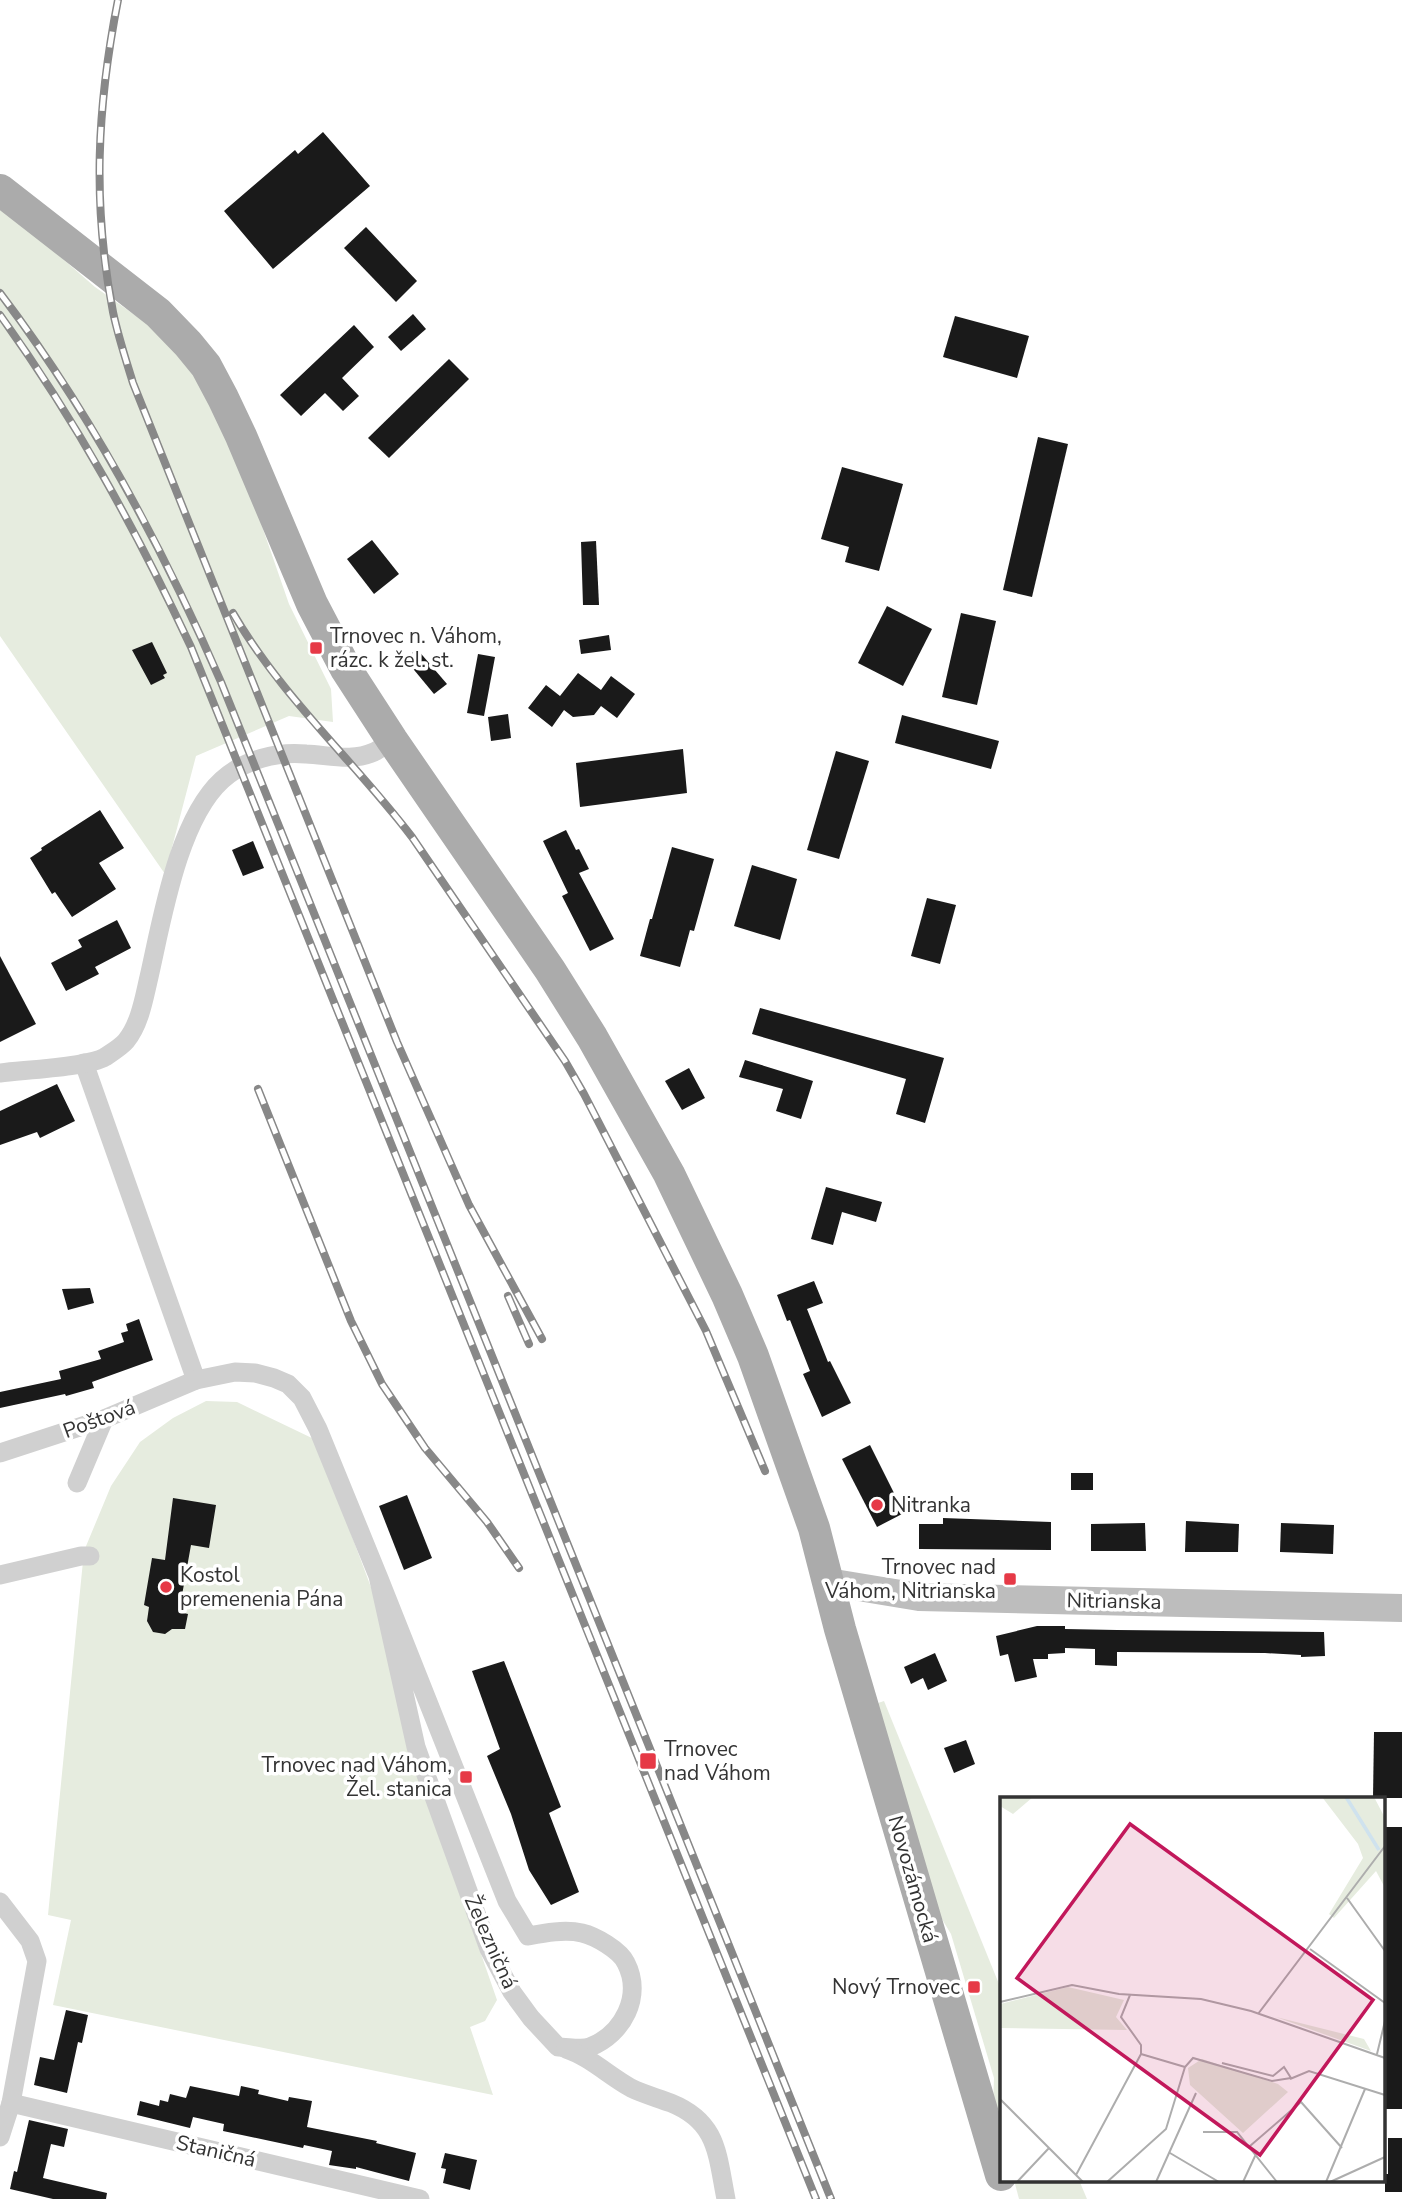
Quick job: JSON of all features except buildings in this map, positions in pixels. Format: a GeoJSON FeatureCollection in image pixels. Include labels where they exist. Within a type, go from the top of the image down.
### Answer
{"type":"FeatureCollection","features":[{"type":"Feature","properties":{"kind":"main road","name":"Novozámocká"},"geometry":{"type":"LineString","coordinates":[[0,190],[158,313],[205,366],[241,436],[294,564],[346,669],[578,1015],[669,1174],[753,1356],[814,1528],[944,1987],[1000,2172]]}},
{"type":"Feature","properties":{"kind":"main road","name":"Nitrianska"},"geometry":{"type":"LineString","coordinates":[[828,1582],[919,1597],[1402,1608]]}},
{"type":"Feature","properties":{"kind":"main road"},"geometry":{"type":"LineString","coordinates":[[1004,2182],[1009,2199]]}},
{"type":"Feature","properties":{"kind":"street"},"geometry":{"type":"LineString","coordinates":[[0,1073],[102,1059],[125,1042],[136,1022],[187,834],[197,813],[220,781],[241,767],[265,757],[305,753],[327,757],[359,756],[375,752],[392,740]]}},
{"type":"Feature","properties":{"kind":"street"},"geometry":{"type":"LineString","coordinates":[[84,1063],[196,1380]]}},
{"type":"Feature","properties":{"kind":"street","name":"Železničná"},"geometry":{"type":"LineString","coordinates":[[196,1380],[236,1372],[255,1373],[288,1384],[302,1398],[315,1422],[379,1576],[507,1901],[527,1936],[581,1933],[606,1943],[626,1961],[633,1986],[628,2015],[610,2036],[588,2048],[558,2047],[531,2018],[512,1992],[489,1949],[416,1747],[379,1576]]}},
{"type":"Feature","properties":{"kind":"street","name":"Poštová"},"geometry":{"type":"LineString","coordinates":[[0,1453],[104,1419],[196,1380]]}},
{"type":"Feature","properties":{"kind":"street"},"geometry":{"type":"LineString","coordinates":[[77,1483],[104,1419]]}},
{"type":"Feature","properties":{"kind":"street"},"geometry":{"type":"LineString","coordinates":[[0,1576],[80,1556],[90,1556]]}},
{"type":"Feature","properties":{"kind":"street"},"geometry":{"type":"LineString","coordinates":[[0,1902],[30,1941],[37,1961],[11,2103],[0,2137]]}},
{"type":"Feature","properties":{"kind":"street"},"geometry":{"type":"LineString","coordinates":[[558,2047],[577,2053],[632,2089],[692,2113],[706,2126],[717,2150],[726,2199]]}},
{"type":"Feature","properties":{"kind":"street","name":"Staničná"},"geometry":{"type":"LineString","coordinates":[[11,2103],[420,2199]]}},
{"type":"Feature","properties":{"kind":"shaded area"},"geometry":{"type":"Polygon","coordinates":[[[0,204],[95,287],[166,337],[208,392],[231,437],[289,604],[331,689],[333,722],[289,716],[196,756],[165,874],[0,636],[0,204]]]}},
{"type":"Feature","properties":{"kind":"shaded area"},"geometry":{"type":"Polygon","coordinates":[[[206,1401],[237,1402],[316,1440],[375,1598],[410,1749],[497,2000],[485,2021],[470,2027],[493,2095],[53,2005],[71,1920],[48,1915],[84,1551],[111,1486],[140,1442],[173,1418],[206,1401]]]}},
{"type":"Feature","properties":{"kind":"shaded area"},"geometry":{"type":"Polygon","coordinates":[[[884,1701],[1000,1987],[1000,2134],[993,2105],[994,2078],[951,1934],[931,1901],[875,1704],[884,1701]]]}},
{"type":"Feature","properties":{"kind":"shaded area"},"geometry":{"type":"Polygon","coordinates":[[[1015,2182],[1080,2182],[1087,2199],[1019,2199],[1015,2182]]]}},
{"type":"Feature","properties":{"kind":"railway"},"geometry":{"type":"LineString","coordinates":[[118,0],[105,79],[100,194],[106,272],[113,312],[133,383],[397,1042],[469,1205],[542,1339]]}},
{"type":"Feature","properties":{"kind":"railway"},"geometry":{"type":"LineString","coordinates":[[0,293],[64,385],[122,481],[174,580],[221,682],[831,2199]]}},
{"type":"Feature","properties":{"kind":"railway"},"geometry":{"type":"LineString","coordinates":[[0,315],[80,436],[148,560],[191,647],[816,2199]]}},
{"type":"Feature","properties":{"kind":"railway"},"geometry":{"type":"LineString","coordinates":[[233,613],[295,700],[412,837],[565,1061],[706,1331],[765,1471]]}},
{"type":"Feature","properties":{"kind":"railway"},"geometry":{"type":"LineString","coordinates":[[258,1089],[351,1321],[382,1384],[425,1448],[487,1522],[519,1568]]}},
{"type":"Feature","properties":{"kind":"railway"},"geometry":{"type":"LineString","coordinates":[[508,1296],[529,1344]]}},
{"type":"Feature","properties":{"kind":"place","name":"Trnovec n. Váhom, rázc. k žel. st."},"geometry":{"type":"Point","coordinates":[316,648]}},
{"type":"Feature","properties":{"kind":"place","name":"Nitranka"},"geometry":{"type":"Point","coordinates":[877,1505]}},
{"type":"Feature","properties":{"kind":"place","name":"Trnovec nad Váhom, Nitrianska"},"geometry":{"type":"Point","coordinates":[1010,1579]}},
{"type":"Feature","properties":{"kind":"place","name":"Kostol premenenia Pána"},"geometry":{"type":"Point","coordinates":[166,1587]}},
{"type":"Feature","properties":{"kind":"place","name":"Trnovec nad Váhom"},"geometry":{"type":"Point","coordinates":[648,1761]}},
{"type":"Feature","properties":{"kind":"place","name":"Trnovec nad Váhom, Žel. stanica"},"geometry":{"type":"Point","coordinates":[466,1777]}},
{"type":"Feature","properties":{"kind":"place","name":"Nový Trnovec"},"geometry":{"type":"Point","coordinates":[974,1987]}}]}
